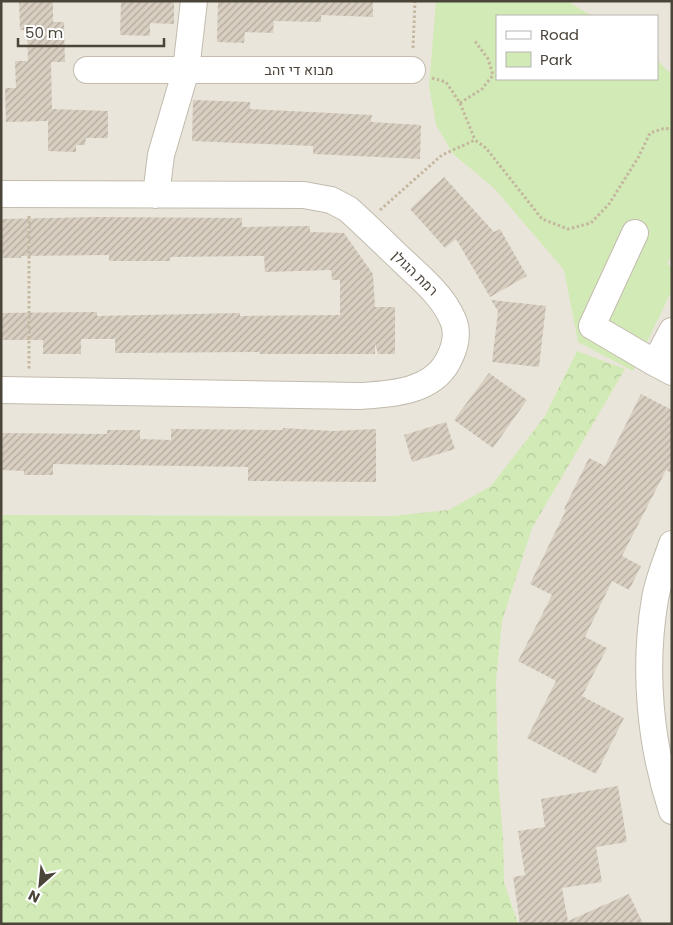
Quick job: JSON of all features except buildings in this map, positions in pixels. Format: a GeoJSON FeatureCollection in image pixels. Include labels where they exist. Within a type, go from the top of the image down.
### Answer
{"type":"FeatureCollection","features":[{"type":"Feature","properties":{"kind":"street"},"geometry":{"type":"LineString","coordinates":[[156,195],[161,155],[186,70],[194,1]]}},
{"type":"Feature","properties":{"kind":"street","name":"מבוא די זהב"},"geometry":{"type":"LineString","coordinates":[[87,70],[412,70]]}},
{"type":"Feature","properties":{"kind":"street","name":"רמת הגולן"},"geometry":{"type":"LineString","coordinates":[[1,194],[304,194],[331,200],[348,209],[439,295],[453,321],[456,335],[453,350],[445,368],[429,381],[412,389],[392,394],[360,396],[1,390]]}},
{"type":"Feature","properties":{"kind":"street"},"geometry":{"type":"LineString","coordinates":[[635,233],[592,326],[663,368],[672,331]]}},
{"type":"Feature","properties":{"kind":"street"},"geometry":{"type":"LineString","coordinates":[[672,544],[655,598],[648,679],[662,783],[672,811]]}},
{"type":"Feature","properties":{"kind":"path"},"geometry":{"type":"LineString","coordinates":[[415,1],[412,70],[446,82],[460,103],[475,140],[486,148],[501,165],[542,219],[568,229],[591,223],[609,204],[638,158],[650,133],[665,128],[672,130]]}},
{"type":"Feature","properties":{"kind":"path"},"geometry":{"type":"LineString","coordinates":[[460,103],[482,89],[493,75],[488,59],[475,41]]}},
{"type":"Feature","properties":{"kind":"path"},"geometry":{"type":"LineString","coordinates":[[364,224],[442,155],[475,140]]}},
{"type":"Feature","properties":{"kind":"path"},"geometry":{"type":"LineString","coordinates":[[29,195],[29,391]]}},
{"type":"Feature","properties":{"kind":"shaded area"},"geometry":{"type":"Polygon","coordinates":[[[1,1],[672,1],[672,924],[1,924],[1,1]]]}},
{"type":"Feature","properties":{"kind":"green space"},"geometry":{"type":"Polygon","coordinates":[[[436,1],[567,1],[590,15],[496,15],[496,80],[658,80],[658,61],[672,75],[672,254],[667,264],[672,267],[672,290],[633,371],[578,342],[564,270],[494,188],[453,154],[436,125],[429,86],[436,1]]]}},
{"type":"Feature","properties":{"kind":"green space"},"geometry":{"type":"Polygon","coordinates":[[[577,351],[625,369],[532,528],[502,621],[496,681],[498,777],[503,837],[504,882],[518,924],[1,924],[1,515],[393,516],[449,510],[491,486],[545,416],[577,351]]]}}]}
